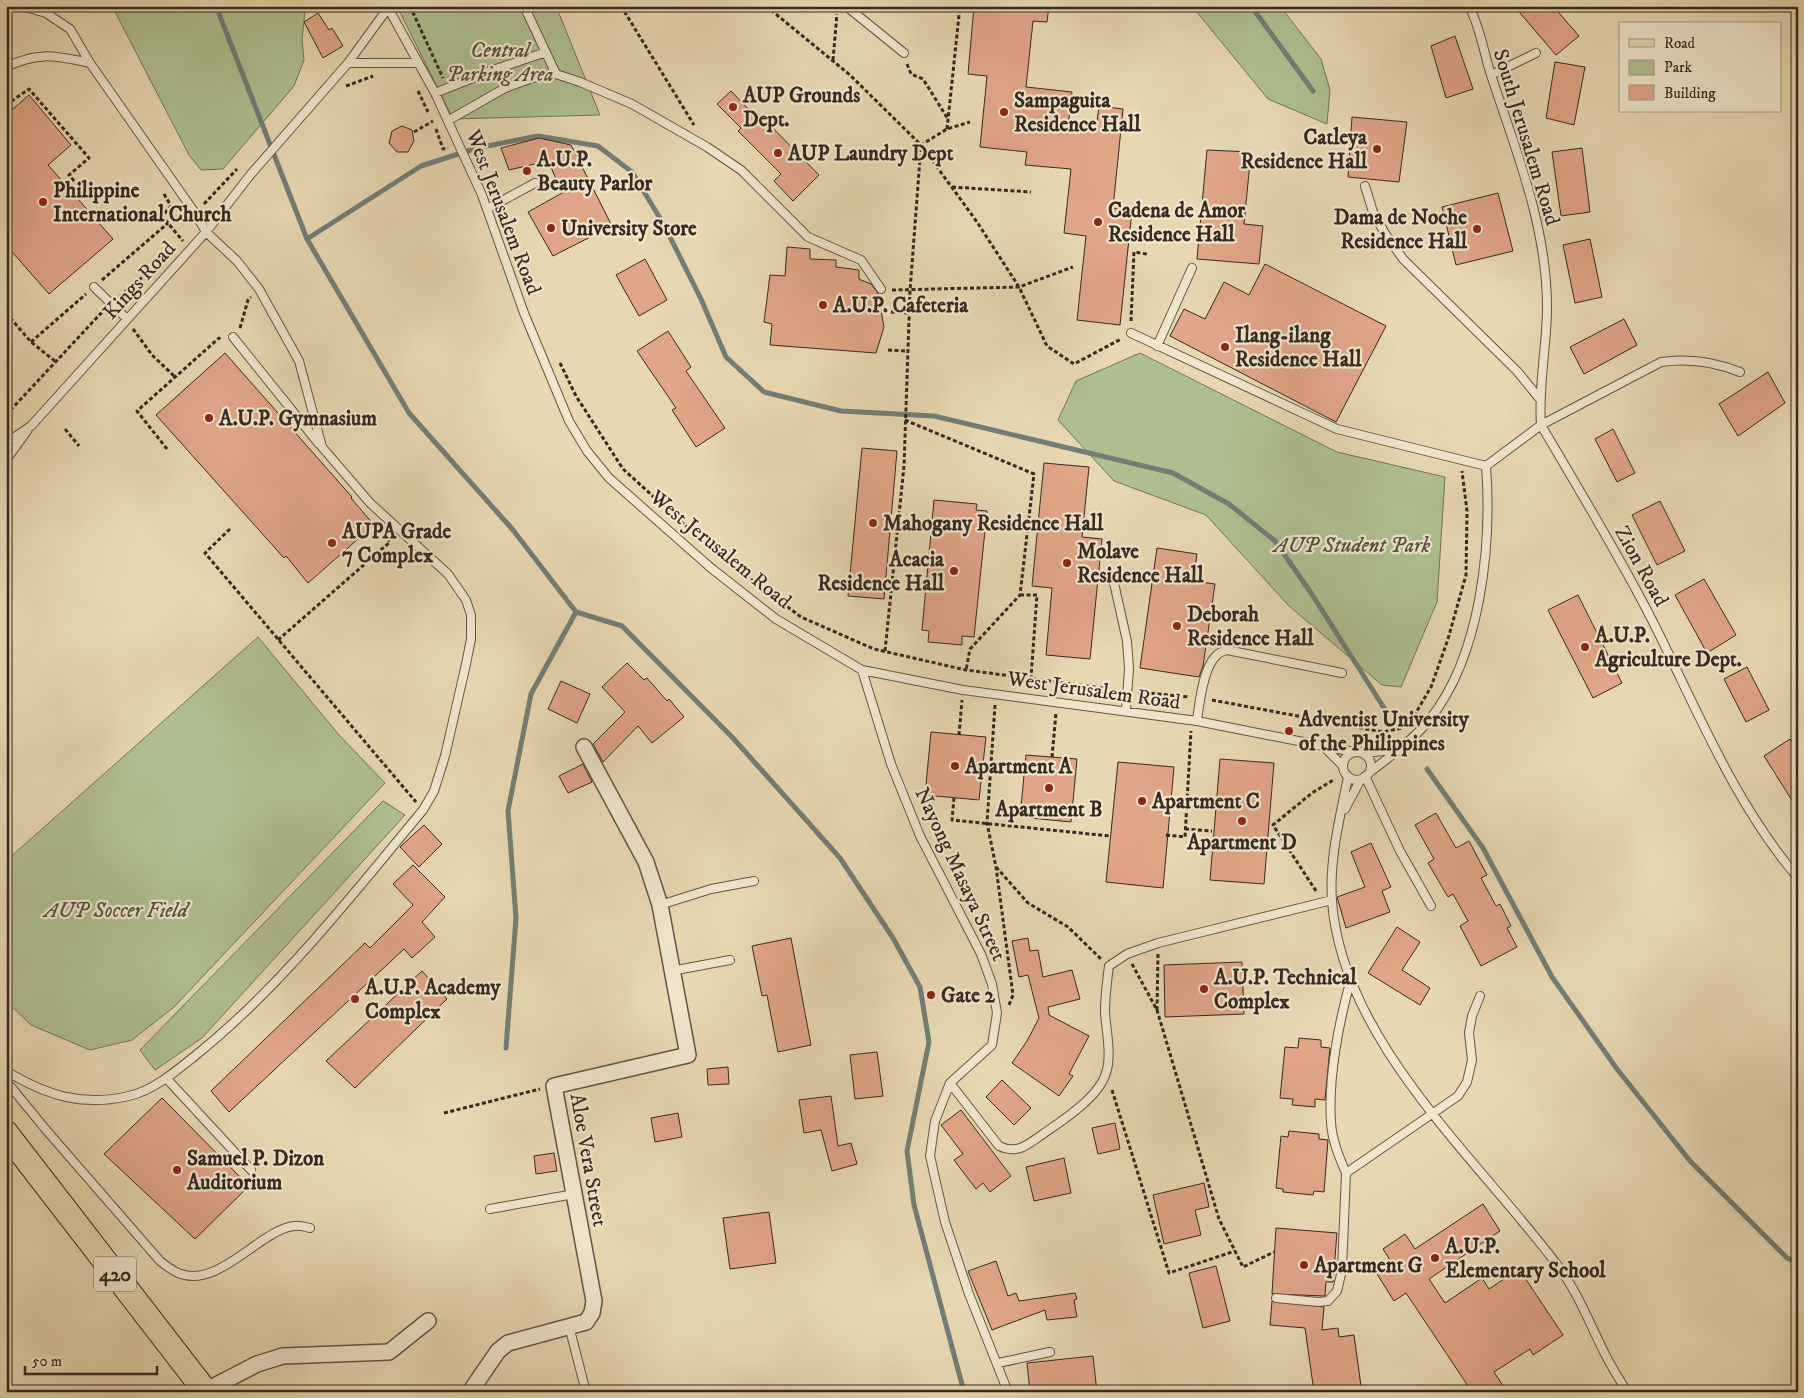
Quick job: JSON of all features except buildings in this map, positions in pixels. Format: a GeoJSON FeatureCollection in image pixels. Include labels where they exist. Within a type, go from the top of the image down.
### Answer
{"type":"FeatureCollection","features":[{"type":"Feature","properties":{"kind":"main road","name":"420"},"geometry":{"type":"LineString","coordinates":[[6,1133],[206,1392]]}},
{"type":"Feature","properties":{"kind":"street","name":"Aloe Vera Street"},"geometry":{"type":"LineString","coordinates":[[470,1392],[498,1351],[508,1343],[586,1322],[592,1313],[594,1301],[554,1086],[688,1054],[660,905],[641,850],[584,747]]}},
{"type":"Feature","properties":{"kind":"street"},"geometry":{"type":"LineString","coordinates":[[206,1392],[256,1364],[283,1356],[389,1352],[428,1321]]}},
{"type":"Feature","properties":{"kind":"lane"},"geometry":{"type":"LineString","coordinates":[[21,6],[45,9],[70,29],[90,63],[196,213],[206,232],[237,261],[259,289],[299,361],[322,447]]}},
{"type":"Feature","properties":{"kind":"lane"},"geometry":{"type":"LineString","coordinates":[[524,6],[556,74]]}},
{"type":"Feature","properties":{"kind":"lane"},"geometry":{"type":"LineString","coordinates":[[846,6],[904,53]]}},
{"type":"Feature","properties":{"kind":"lane","name":"South Jerusalem Road"},"geometry":{"type":"LineString","coordinates":[[1469,6],[1515,143],[1533,207],[1545,264],[1547,308],[1539,398]]}},
{"type":"Feature","properties":{"kind":"lane","name":"Kings Road"},"geometry":{"type":"LineString","coordinates":[[6,442],[32,426],[206,232],[251,174],[348,63],[388,7]]}},
{"type":"Feature","properties":{"kind":"lane","name":"West Jerusalem Road"},"geometry":{"type":"LineString","coordinates":[[388,7],[449,120],[488,209],[553,386],[587,451],[609,478],[711,568],[776,619],[862,670],[963,690],[1126,710],[1194,721],[1354,752]]}},
{"type":"Feature","properties":{"kind":"lane"},"geometry":{"type":"LineString","coordinates":[[436,93],[493,70],[546,52]]}},
{"type":"Feature","properties":{"kind":"lane"},"geometry":{"type":"LineString","coordinates":[[1491,75],[1536,52]]}},
{"type":"Feature","properties":{"kind":"lane"},"geometry":{"type":"LineString","coordinates":[[6,67],[24,58],[47,55],[90,63]]}},
{"type":"Feature","properties":{"kind":"lane"},"geometry":{"type":"LineString","coordinates":[[348,63],[418,63]]}},
{"type":"Feature","properties":{"kind":"lane"},"geometry":{"type":"LineString","coordinates":[[449,120],[505,88],[532,78],[556,74],[632,104],[707,147],[741,170],[808,238],[860,260],[881,289]]}},
{"type":"Feature","properties":{"kind":"lane"},"geometry":{"type":"LineString","coordinates":[[488,209],[535,183]]}},
{"type":"Feature","properties":{"kind":"lane"},"geometry":{"type":"LineString","coordinates":[[1365,186],[1373,212],[1403,259],[1517,372],[1539,398]]}},
{"type":"Feature","properties":{"kind":"lane"},"geometry":{"type":"LineString","coordinates":[[1157,346],[1192,268]]}},
{"type":"Feature","properties":{"kind":"lane"},"geometry":{"type":"LineString","coordinates":[[94,287],[112,302],[127,319]]}},
{"type":"Feature","properties":{"kind":"lane"},"geometry":{"type":"LineString","coordinates":[[1130,333],[1337,429],[1486,466],[1542,425],[1661,362],[1684,359],[1705,361],[1740,372]]}},
{"type":"Feature","properties":{"kind":"lane"},"geometry":{"type":"LineString","coordinates":[[6,1071],[36,1089],[69,1099],[98,1100],[130,1096],[167,1079],[224,1032],[314,941],[422,810],[434,790],[445,756],[471,639],[471,615],[466,600],[448,574],[370,503],[233,337]]}},
{"type":"Feature","properties":{"kind":"lane","name":"Zion Road"},"geometry":{"type":"LineString","coordinates":[[1539,398],[1542,425],[1652,620],[1718,754],[1748,809],[1798,878]]}},
{"type":"Feature","properties":{"kind":"lane"},"geometry":{"type":"LineString","coordinates":[[6,460],[32,426]]}},
{"type":"Feature","properties":{"kind":"lane"},"geometry":{"type":"LineString","coordinates":[[1346,775],[1365,776],[1403,746],[1430,719],[1450,688],[1464,652],[1480,595],[1488,544],[1486,466]]}},
{"type":"Feature","properties":{"kind":"lane"},"geometry":{"type":"LineString","coordinates":[[1114,583],[1127,641],[1128,691],[1126,710]]}},
{"type":"Feature","properties":{"kind":"lane"},"geometry":{"type":"LineString","coordinates":[[1194,721],[1213,660],[1226,650],[1342,673]]}},
{"type":"Feature","properties":{"kind":"lane","name":"Nayong Masaya Street"},"geometry":{"type":"LineString","coordinates":[[862,670],[892,764],[920,836],[981,954],[992,984],[997,1013],[992,1045],[950,1083],[935,1121],[930,1156],[948,1231],[969,1294],[1008,1392]]}},
{"type":"Feature","properties":{"kind":"lane"},"geometry":{"type":"LineString","coordinates":[[1323,746],[1342,765],[1346,775],[1335,847],[1332,900],[1339,943],[1351,979],[1369,1018],[1432,1114],[1558,1266],[1580,1298],[1606,1357],[1627,1392]]}},
{"type":"Feature","properties":{"kind":"lane"},"geometry":{"type":"LineString","coordinates":[[1342,765],[1345,758],[1354,752],[1389,752],[1403,746]]}},
{"type":"Feature","properties":{"kind":"lane"},"geometry":{"type":"LineString","coordinates":[[1340,817],[1365,776],[1370,761],[1364,753]]}},
{"type":"Feature","properties":{"kind":"lane"},"geometry":{"type":"LineString","coordinates":[[1365,776],[1400,851],[1431,906]]}},
{"type":"Feature","properties":{"kind":"lane"},"geometry":{"type":"LineString","coordinates":[[660,905],[710,889],[754,881]]}},
{"type":"Feature","properties":{"kind":"lane"},"geometry":{"type":"LineString","coordinates":[[950,1083],[999,1146],[1009,1151],[1023,1148],[1071,1114],[1094,1093],[1107,1073],[1108,1054],[1105,1010],[1108,966],[1127,954],[1158,943],[1332,900]]}},
{"type":"Feature","properties":{"kind":"lane"},"geometry":{"type":"LineString","coordinates":[[672,971],[730,960]]}},
{"type":"Feature","properties":{"kind":"lane"},"geometry":{"type":"LineString","coordinates":[[1276,1298],[1328,1301],[1337,1291],[1342,1270],[1346,1173],[1336,1150],[1331,1122],[1338,1025],[1351,979]]}},
{"type":"Feature","properties":{"kind":"lane"},"geometry":{"type":"LineString","coordinates":[[1346,1173],[1458,1096],[1467,1082],[1472,1060],[1469,1033],[1472,1016],[1480,996]]}},
{"type":"Feature","properties":{"kind":"lane"},"geometry":{"type":"LineString","coordinates":[[167,1079],[251,1170]]}},
{"type":"Feature","properties":{"kind":"lane"},"geometry":{"type":"LineString","coordinates":[[6,1081],[160,1261],[176,1272],[192,1275],[210,1272],[242,1257],[278,1231],[295,1226],[310,1228]]}},
{"type":"Feature","properties":{"kind":"lane"},"geometry":{"type":"LineString","coordinates":[[490,1209],[574,1194]]}},
{"type":"Feature","properties":{"kind":"lane"},"geometry":{"type":"LineString","coordinates":[[568,1326],[586,1392]]}},
{"type":"Feature","properties":{"kind":"lane"},"geometry":{"type":"LineString","coordinates":[[998,1363],[1050,1352]]}},
{"type":"Feature","properties":{"kind":"path"},"geometry":{"type":"LineString","coordinates":[[622,6],[707,147]]}},
{"type":"Feature","properties":{"kind":"path"},"geometry":{"type":"LineString","coordinates":[[766,6],[833,61],[921,145],[1019,288],[1047,346],[1074,364],[1130,333],[1134,252],[1147,254]]}},
{"type":"Feature","properties":{"kind":"path"},"geometry":{"type":"LineString","coordinates":[[833,61],[837,6]]}},
{"type":"Feature","properties":{"kind":"path"},"geometry":{"type":"LineString","coordinates":[[947,128],[960,6]]}},
{"type":"Feature","properties":{"kind":"path"},"geometry":{"type":"LineString","coordinates":[[343,90],[359,80],[382,74]]}},
{"type":"Feature","properties":{"kind":"path"},"geometry":{"type":"LineString","coordinates":[[911,74],[923,79],[948,119]]}},
{"type":"Feature","properties":{"kind":"path"},"geometry":{"type":"LineString","coordinates":[[417,87],[433,121],[443,150],[460,147]]}},
{"type":"Feature","properties":{"kind":"path"},"geometry":{"type":"LineString","coordinates":[[6,105],[30,89],[89,158],[69,175],[80,189]]}},
{"type":"Feature","properties":{"kind":"path"},"geometry":{"type":"LineString","coordinates":[[414,132],[433,121]]}},
{"type":"Feature","properties":{"kind":"path"},"geometry":{"type":"LineString","coordinates":[[921,145],[947,128],[970,122]]}},
{"type":"Feature","properties":{"kind":"path"},"geometry":{"type":"LineString","coordinates":[[885,651],[904,466],[910,291],[921,145]]}},
{"type":"Feature","properties":{"kind":"path"},"geometry":{"type":"LineString","coordinates":[[177,247],[183,241],[196,213],[241,164]]}},
{"type":"Feature","properties":{"kind":"path"},"geometry":{"type":"LineString","coordinates":[[951,187],[1031,192]]}},
{"type":"Feature","properties":{"kind":"path"},"geometry":{"type":"LineString","coordinates":[[172,206],[162,216],[180,239]]}},
{"type":"Feature","properties":{"kind":"path"},"geometry":{"type":"LineString","coordinates":[[6,415],[112,302],[165,258]]}},
{"type":"Feature","properties":{"kind":"path"},"geometry":{"type":"LineString","coordinates":[[893,291],[1019,288],[1073,267]]}},
{"type":"Feature","properties":{"kind":"path"},"geometry":{"type":"LineString","coordinates":[[240,328],[248,300]]}},
{"type":"Feature","properties":{"kind":"path"},"geometry":{"type":"LineString","coordinates":[[891,312],[909,313]]}},
{"type":"Feature","properties":{"kind":"path"},"geometry":{"type":"LineString","coordinates":[[6,313],[31,342],[56,362]]}},
{"type":"Feature","properties":{"kind":"path"},"geometry":{"type":"LineString","coordinates":[[127,319],[152,355],[175,377]]}},
{"type":"Feature","properties":{"kind":"path"},"geometry":{"type":"LineString","coordinates":[[167,449],[137,411],[218,338],[224,345]]}},
{"type":"Feature","properties":{"kind":"path"},"geometry":{"type":"LineString","coordinates":[[888,350],[908,351]]}},
{"type":"Feature","properties":{"kind":"path"},"geometry":{"type":"LineString","coordinates":[[559,361],[576,396],[623,469],[717,554],[801,617],[874,649],[966,670],[1128,691],[1200,698],[1383,732],[1401,729],[1414,716],[1431,687],[1448,639],[1466,575],[1467,511],[1460,460]]}},
{"type":"Feature","properties":{"kind":"path"},"geometry":{"type":"LineString","coordinates":[[905,420],[1034,474],[1020,595],[970,649],[966,670]]}},
{"type":"Feature","properties":{"kind":"path"},"geometry":{"type":"LineString","coordinates":[[65,429],[79,446]]}},
{"type":"Feature","properties":{"kind":"path"},"geometry":{"type":"LineString","coordinates":[[278,640],[390,542],[370,503]]}},
{"type":"Feature","properties":{"kind":"path"},"geometry":{"type":"LineString","coordinates":[[230,529],[204,553],[422,810]]}},
{"type":"Feature","properties":{"kind":"path"},"geometry":{"type":"LineString","coordinates":[[1020,595],[1037,595],[1031,678]]}},
{"type":"Feature","properties":{"kind":"path"},"geometry":{"type":"LineString","coordinates":[[959,735],[963,690]]}},
{"type":"Feature","properties":{"kind":"path"},"geometry":{"type":"LineString","coordinates":[[996,694],[987,823],[996,867],[1013,995],[1006,1012]]}},
{"type":"Feature","properties":{"kind":"path"},"geometry":{"type":"LineString","coordinates":[[1052,757],[1057,702]]}},
{"type":"Feature","properties":{"kind":"path"},"geometry":{"type":"LineString","coordinates":[[1166,835],[1184,837],[1194,721]]}},
{"type":"Feature","properties":{"kind":"path"},"geometry":{"type":"LineString","coordinates":[[1322,903],[1311,880],[1273,825],[1312,793],[1346,775]]}},
{"type":"Feature","properties":{"kind":"path"},"geometry":{"type":"LineString","coordinates":[[954,798],[952,820],[1110,836]]}},
{"type":"Feature","properties":{"kind":"path"},"geometry":{"type":"LineString","coordinates":[[1185,829],[1212,831]]}},
{"type":"Feature","properties":{"kind":"path"},"geometry":{"type":"LineString","coordinates":[[996,867],[1028,903],[1068,927],[1108,966]]}},
{"type":"Feature","properties":{"kind":"path"},"geometry":{"type":"LineString","coordinates":[[1157,1010],[1158,943]]}},
{"type":"Feature","properties":{"kind":"path"},"geometry":{"type":"LineString","coordinates":[[1127,954],[1157,1010],[1219,1219],[1243,1266],[1274,1252]]}},
{"type":"Feature","properties":{"kind":"path"},"geometry":{"type":"LineString","coordinates":[[1107,1073],[1169,1274],[1235,1251]]}},
{"type":"Feature","properties":{"kind":"path"},"geometry":{"type":"LineString","coordinates":[[444,1113],[554,1086]]}},
{"type":"Feature","properties":{"kind":"green space"},"geometry":{"type":"Polygon","coordinates":[[[112,6],[311,6],[305,11],[302,40],[304,60],[294,86],[223,169],[201,170],[189,155],[112,6]]]}},
{"type":"Feature","properties":{"kind":"green space","name":"Central Parking Area"},"geometry":{"type":"Polygon","coordinates":[[[397,6],[556,6],[600,115],[453,119],[397,6]]]}},
{"type":"Feature","properties":{"kind":"green space"},"geometry":{"type":"Polygon","coordinates":[[[1192,6],[1280,6],[1321,59],[1330,90],[1327,124],[1268,99],[1192,6]]]}},
{"type":"Feature","properties":{"kind":"green space","name":"AUP Student Park"},"geometry":{"type":"Polygon","coordinates":[[[1140,353],[1337,452],[1445,477],[1437,602],[1401,687],[1382,685],[1289,606],[1206,515],[1114,481],[1058,420],[1076,381],[1140,353]]]}},
{"type":"Feature","properties":{"kind":"green space","name":"AUP Soccer Field"},"geometry":{"type":"Polygon","coordinates":[[[258,637],[339,735],[385,783],[174,1007],[132,1040],[90,1050],[31,1025],[6,1001],[6,861],[258,637]]]}},
{"type":"Feature","properties":{"kind":"green space"},"geometry":{"type":"Polygon","coordinates":[[[383,801],[405,815],[202,1038],[155,1070],[140,1050],[383,801]]]}},
{"type":"Feature","properties":{"kind":"waterway"},"geometry":{"type":"LineString","coordinates":[[216,6],[307,239],[409,413],[513,530],[576,612],[622,626],[732,737],[840,858],[893,938],[920,987],[929,1042],[907,1151],[914,1205],[964,1392]]}},
{"type":"Feature","properties":{"kind":"waterway"},"geometry":{"type":"LineString","coordinates":[[1251,6],[1313,91]]}},
{"type":"Feature","properties":{"kind":"waterway"},"geometry":{"type":"LineString","coordinates":[[307,239],[421,166],[477,148],[538,136],[598,146],[632,172],[663,223],[701,299],[726,357],[764,392],[841,411],[934,416],[1173,473],[1229,504],[1275,541],[1313,596],[1386,711]]}},
{"type":"Feature","properties":{"kind":"waterway"},"geometry":{"type":"LineString","coordinates":[[506,1048],[516,918],[508,811],[531,694],[576,612]]}},
{"type":"Feature","properties":{"kind":"waterway"},"geometry":{"type":"LineString","coordinates":[[1427,769],[1483,848],[1552,977],[1617,1069],[1690,1161],[1787,1258],[1798,1263]]}},
{"type":"Feature","properties":{"kind":"place","name":"AUP Grounds Dept."},"geometry":{"type":"Point","coordinates":[733,107]}},
{"type":"Feature","properties":{"kind":"place","name":"Sampaguita Residence Hall"},"geometry":{"type":"Point","coordinates":[1004,112]}},
{"type":"Feature","properties":{"kind":"place","name":"Catleya Residence Hall"},"geometry":{"type":"Point","coordinates":[1377,149]}},
{"type":"Feature","properties":{"kind":"place","name":"AUP Laundry Dept"},"geometry":{"type":"Point","coordinates":[778,153]}},
{"type":"Feature","properties":{"kind":"place","name":"A.U.P. Beauty Parlor"},"geometry":{"type":"Point","coordinates":[527,171]}},
{"type":"Feature","properties":{"kind":"place","name":"Philippine International Church"},"geometry":{"type":"Point","coordinates":[43,202]}},
{"type":"Feature","properties":{"kind":"place","name":"Cadena de Amor Residence Hall"},"geometry":{"type":"Point","coordinates":[1098,222]}},
{"type":"Feature","properties":{"kind":"place","name":"University Store"},"geometry":{"type":"Point","coordinates":[551,228]}},
{"type":"Feature","properties":{"kind":"place","name":"Dama de Noche Residence Hall"},"geometry":{"type":"Point","coordinates":[1477,229]}},
{"type":"Feature","properties":{"kind":"place","name":"A.U.P. Cafeteria"},"geometry":{"type":"Point","coordinates":[823,305]}},
{"type":"Feature","properties":{"kind":"place","name":"Ilang-ilang Residence Hall"},"geometry":{"type":"Point","coordinates":[1225,347]}},
{"type":"Feature","properties":{"kind":"place","name":"A.U.P. Gymnasium"},"geometry":{"type":"Point","coordinates":[209,418]}},
{"type":"Feature","properties":{"kind":"place","name":"Mahogany Residence Hall"},"geometry":{"type":"Point","coordinates":[873,523]}},
{"type":"Feature","properties":{"kind":"place","name":"AUPA Grade 7 Complex"},"geometry":{"type":"Point","coordinates":[332,543]}},
{"type":"Feature","properties":{"kind":"place","name":"Molave Residence Hall"},"geometry":{"type":"Point","coordinates":[1067,563]}},
{"type":"Feature","properties":{"kind":"place","name":"Acacia Residence Hall"},"geometry":{"type":"Point","coordinates":[954,571]}},
{"type":"Feature","properties":{"kind":"place","name":"Deborah Residence Hall"},"geometry":{"type":"Point","coordinates":[1177,626]}},
{"type":"Feature","properties":{"kind":"place","name":"A.U.P. Agriculture Dept."},"geometry":{"type":"Point","coordinates":[1585,647]}},
{"type":"Feature","properties":{"kind":"place","name":"Adventist University of the Philippines"},"geometry":{"type":"Point","coordinates":[1289,731]}},
{"type":"Feature","properties":{"kind":"place","name":"Apartment A"},"geometry":{"type":"Point","coordinates":[955,766]}},
{"type":"Feature","properties":{"kind":"place","name":"Apartment B"},"geometry":{"type":"Point","coordinates":[1049,788]}},
{"type":"Feature","properties":{"kind":"place","name":"Apartment C"},"geometry":{"type":"Point","coordinates":[1142,801]}},
{"type":"Feature","properties":{"kind":"place","name":"Apartment D"},"geometry":{"type":"Point","coordinates":[1242,821]}},
{"type":"Feature","properties":{"kind":"place","name":"A.U.P. Technical Complex"},"geometry":{"type":"Point","coordinates":[1204,989]}},
{"type":"Feature","properties":{"kind":"place","name":"Gate 2"},"geometry":{"type":"Point","coordinates":[931,995]}},
{"type":"Feature","properties":{"kind":"place","name":"A.U.P. Academy Complex"},"geometry":{"type":"Point","coordinates":[355,999]}},
{"type":"Feature","properties":{"kind":"place","name":"Samuel P. Dizon Auditorium"},"geometry":{"type":"Point","coordinates":[177,1170]}},
{"type":"Feature","properties":{"kind":"place","name":"A.U.P. Elementary School"},"geometry":{"type":"Point","coordinates":[1435,1258]}},
{"type":"Feature","properties":{"kind":"place","name":"Apartment G"},"geometry":{"type":"Point","coordinates":[1304,1265]}}]}
